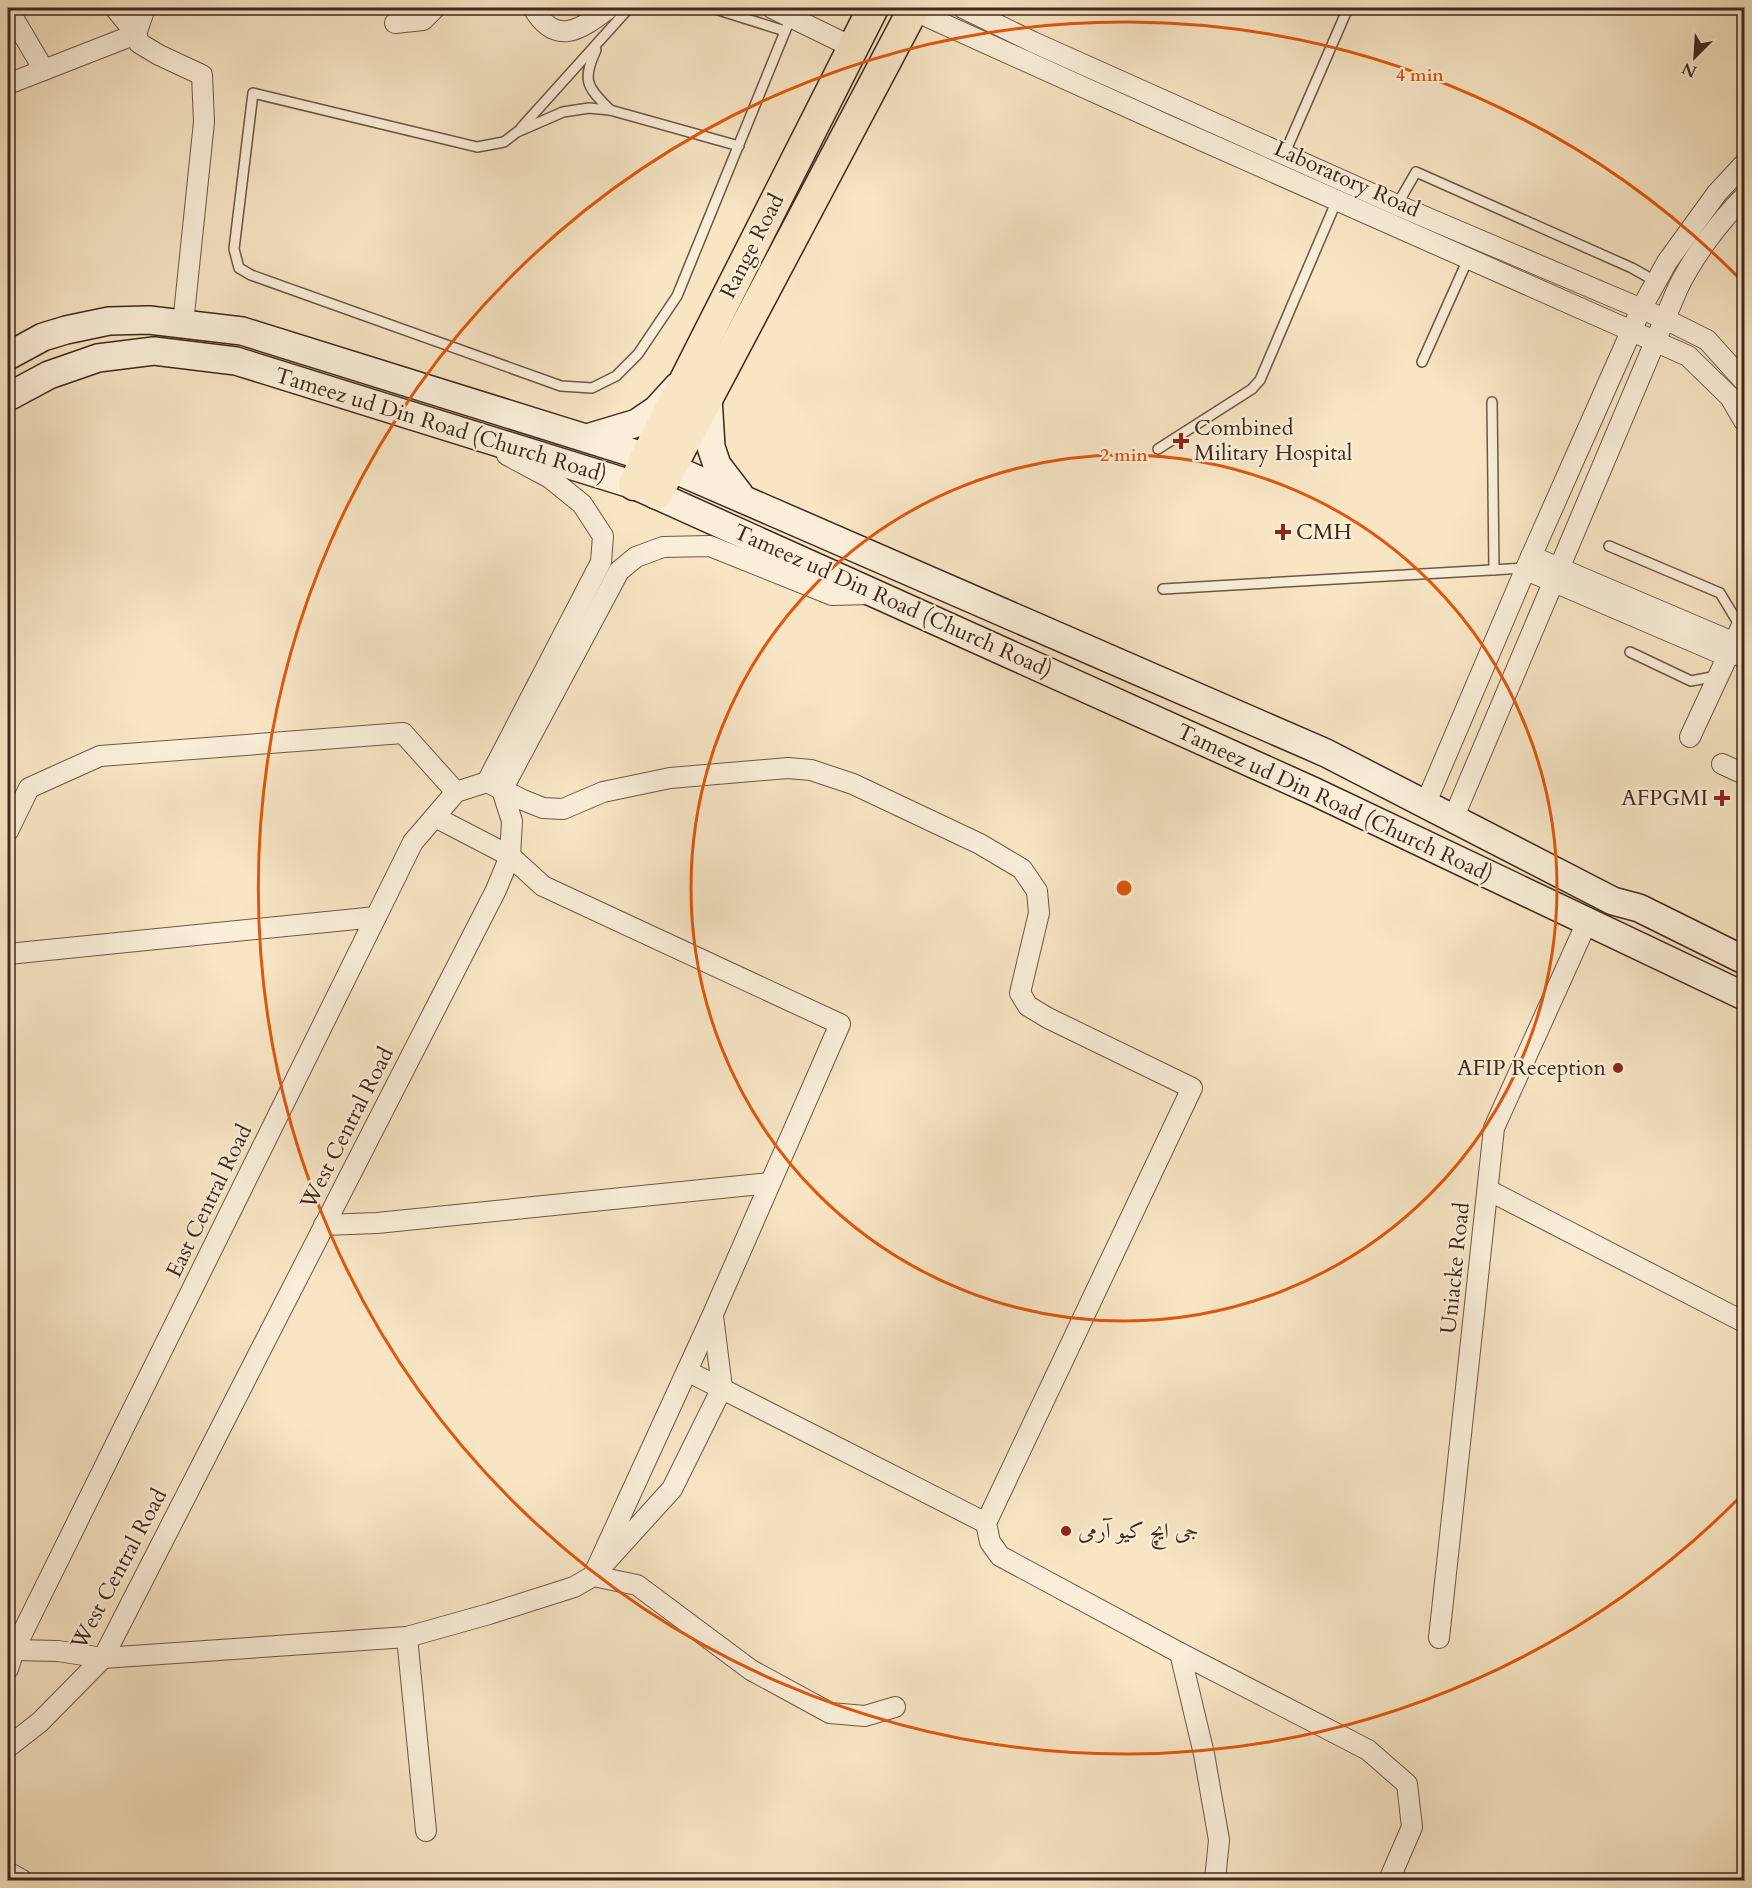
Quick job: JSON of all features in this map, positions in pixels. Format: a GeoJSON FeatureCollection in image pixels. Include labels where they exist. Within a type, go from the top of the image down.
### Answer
{"type":"FeatureCollection","features":[{"type":"Feature","properties":{"kind":"main road","name":"Range Road"},"geometry":{"type":"LineString","coordinates":[[658,462],[686,378],[873,8]]}},
{"type":"Feature","properties":{"kind":"main road"},"geometry":{"type":"LineString","coordinates":[[645,490],[658,462],[708,397],[911,8]]}},
{"type":"Feature","properties":{"kind":"main road","name":"Tameez ud Din Road (Church Road)"},"geometry":{"type":"LineString","coordinates":[[8,356],[43,337],[110,321],[149,320],[242,331],[658,462],[1326,753],[1613,901],[1639,908],[1744,960]]}},
{"type":"Feature","properties":{"kind":"main road","name":"Tameez ud Din Road (Church Road)"},"geometry":{"type":"LineString","coordinates":[[8,397],[49,375],[98,358],[154,351],[228,360],[645,490],[1313,791],[1744,996]]}},
{"type":"Feature","properties":{"kind":"main road"},"geometry":{"type":"LineString","coordinates":[[587,438],[637,423],[656,410],[686,378]]}},
{"type":"Feature","properties":{"kind":"main road"},"geometry":{"type":"LineString","coordinates":[[708,397],[711,447],[717,465],[742,498]]}},
{"type":"Feature","properties":{"kind":"main road"},"geometry":{"type":"LineString","coordinates":[[1313,791],[1326,753]]}},
{"type":"Feature","properties":{"kind":"street"},"geometry":{"type":"LineString","coordinates":[[115,8],[136,34],[139,43],[202,75],[204,122],[183,324]]}},
{"type":"Feature","properties":{"kind":"street"},"geometry":{"type":"LineString","coordinates":[[8,84],[136,34],[145,8]]}},
{"type":"Feature","properties":{"kind":"street"},"geometry":{"type":"LineString","coordinates":[[395,23],[423,20],[435,8]]}},
{"type":"Feature","properties":{"kind":"street"},"geometry":{"type":"LineString","coordinates":[[533,8],[549,28],[557,32],[568,31],[586,23],[609,8]]}},
{"type":"Feature","properties":{"kind":"street"},"geometry":{"type":"LineString","coordinates":[[772,8],[788,24],[852,47]]}},
{"type":"Feature","properties":{"kind":"street","name":"Laboratory Road"},"geometry":{"type":"LineString","coordinates":[[911,8],[1688,356],[1730,397],[1744,421]]}},
{"type":"Feature","properties":{"kind":"street","name":"Laboratory Road"},"geometry":{"type":"LineString","coordinates":[[963,8],[1284,155],[1665,319],[1707,340],[1744,381]]}},
{"type":"Feature","properties":{"kind":"street"},"geometry":{"type":"LineString","coordinates":[[8,9],[44,70]]}},
{"type":"Feature","properties":{"kind":"street"},"geometry":{"type":"LineString","coordinates":[[1425,806],[1641,309],[1655,281],[1717,193],[1744,164]]}},
{"type":"Feature","properties":{"kind":"street"},"geometry":{"type":"LineString","coordinates":[[1454,819],[1686,272],[1733,208],[1744,197]]}},
{"type":"Feature","properties":{"kind":"street"},"geometry":{"type":"LineString","coordinates":[[228,360],[236,370],[245,374],[509,455],[550,478],[582,504],[603,536],[601,562],[494,786]]}},
{"type":"Feature","properties":{"kind":"street"},"geometry":{"type":"LineString","coordinates":[[494,786],[619,571],[636,557],[663,547],[710,546],[832,595],[876,594]]}},
{"type":"Feature","properties":{"kind":"street"},"geometry":{"type":"LineString","coordinates":[[1528,565],[1739,642],[1690,737]]}},
{"type":"Feature","properties":{"kind":"street"},"geometry":{"type":"LineString","coordinates":[[8,831],[29,788],[100,756],[403,733],[456,792],[494,786],[543,808],[563,809],[603,792],[682,777],[789,768],[811,770],[853,784],[980,844],[1022,869],[1037,891],[1039,913],[1020,993],[1028,1005],[1048,1018],[1192,1088],[986,1523],[990,1542],[1000,1556],[1180,1653],[1368,1750],[1407,1784],[1412,1827],[1389,1881]]}},
{"type":"Feature","properties":{"kind":"street"},"geometry":{"type":"LineString","coordinates":[[1722,764],[1744,774]]}},
{"type":"Feature","properties":{"kind":"street","name":"West Central Road"},"geometry":{"type":"LineString","coordinates":[[8,1747],[40,1722],[103,1658],[496,890],[510,856],[512,821],[494,786]]}},
{"type":"Feature","properties":{"kind":"street","name":"East Central Road"},"geometry":{"type":"LineString","coordinates":[[8,1670],[14,1650],[413,842],[456,792]]}},
{"type":"Feature","properties":{"kind":"street"},"geometry":{"type":"LineString","coordinates":[[435,817],[510,856],[543,886],[840,1024],[713,1314],[593,1576]]}},
{"type":"Feature","properties":{"kind":"street","name":"West Central Road"},"geometry":{"type":"LineString","coordinates":[[224,1421],[510,856]]}},
{"type":"Feature","properties":{"kind":"street"},"geometry":{"type":"LineString","coordinates":[[8,954],[376,917]]}},
{"type":"Feature","properties":{"kind":"street","name":"Uniacke Road"},"geometry":{"type":"LineString","coordinates":[[1439,1638],[1494,1128],[1587,922]]}},
{"type":"Feature","properties":{"kind":"street"},"geometry":{"type":"LineString","coordinates":[[324,1225],[377,1222],[770,1183]]}},
{"type":"Feature","properties":{"kind":"street"},"geometry":{"type":"LineString","coordinates":[[1488,1190],[1744,1322]]}},
{"type":"Feature","properties":{"kind":"street"},"geometry":{"type":"LineString","coordinates":[[14,1650],[58,1651],[103,1658],[407,1637],[574,1587],[593,1576],[672,1489],[722,1388],[713,1314]]}},
{"type":"Feature","properties":{"kind":"street"},"geometry":{"type":"LineString","coordinates":[[687,1371],[986,1523]]}},
{"type":"Feature","properties":{"kind":"street"},"geometry":{"type":"LineString","coordinates":[[593,1576],[638,1585],[751,1670],[830,1713],[865,1716],[895,1707]]}},
{"type":"Feature","properties":{"kind":"street"},"geometry":{"type":"LineString","coordinates":[[407,1637],[426,1831]]}},
{"type":"Feature","properties":{"kind":"street"},"geometry":{"type":"LineString","coordinates":[[1180,1653],[1204,1754],[1219,1840],[1215,1881]]}},
{"type":"Feature","properties":{"kind":"street"},"geometry":{"type":"LineString","coordinates":[[8,1872],[22,1881]]}},
{"type":"Feature","properties":{"kind":"lane"},"geometry":{"type":"LineString","coordinates":[[517,132],[629,8]]}},
{"type":"Feature","properties":{"kind":"lane"},"geometry":{"type":"LineString","coordinates":[[712,8],[788,24],[739,146],[677,296],[638,354],[616,376],[592,388],[561,386],[251,275],[239,268],[234,249],[253,93],[477,147],[504,141],[517,132],[563,112],[589,108],[610,110],[739,146]]}},
{"type":"Feature","properties":{"kind":"lane"},"geometry":{"type":"LineString","coordinates":[[1284,155],[1348,8]]}},
{"type":"Feature","properties":{"kind":"lane"},"geometry":{"type":"LineString","coordinates":[[600,42],[588,68],[588,78],[590,90],[610,110]]}},
{"type":"Feature","properties":{"kind":"lane"},"geometry":{"type":"LineString","coordinates":[[1397,205],[1416,172],[1632,268],[1655,281]]}},
{"type":"Feature","properties":{"kind":"lane"},"geometry":{"type":"LineString","coordinates":[[1158,449],[1252,389],[1260,380],[1337,200]]}},
{"type":"Feature","properties":{"kind":"lane"},"geometry":{"type":"LineString","coordinates":[[1422,362],[1468,259]]}},
{"type":"Feature","properties":{"kind":"lane"},"geometry":{"type":"LineString","coordinates":[[1492,402],[1494,570]]}},
{"type":"Feature","properties":{"kind":"lane"},"geometry":{"type":"LineString","coordinates":[[1609,546],[1720,593],[1739,642]]}},
{"type":"Feature","properties":{"kind":"lane"},"geometry":{"type":"LineString","coordinates":[[1163,590],[1494,570],[1528,565]]}},
{"type":"Feature","properties":{"kind":"lane"},"geometry":{"type":"LineString","coordinates":[[1630,652],[1691,681],[1720,676]]}},
{"type":"Feature","properties":{"kind":"place","name":"Combined Military Hospital"},"geometry":{"type":"Point","coordinates":[1181,441]}},
{"type":"Feature","properties":{"kind":"place","name":"CMH"},"geometry":{"type":"Point","coordinates":[1283,532]}},
{"type":"Feature","properties":{"kind":"place","name":"AFPGMI"},"geometry":{"type":"Point","coordinates":[1722,798]}},
{"type":"Feature","properties":{"kind":"place","name":"AFIP Reception"},"geometry":{"type":"Point","coordinates":[1618,1068]}},
{"type":"Feature","properties":{"kind":"place","name":"جی ایچ کیو آرمی"},"geometry":{"type":"Point","coordinates":[1066,1531]}}]}
